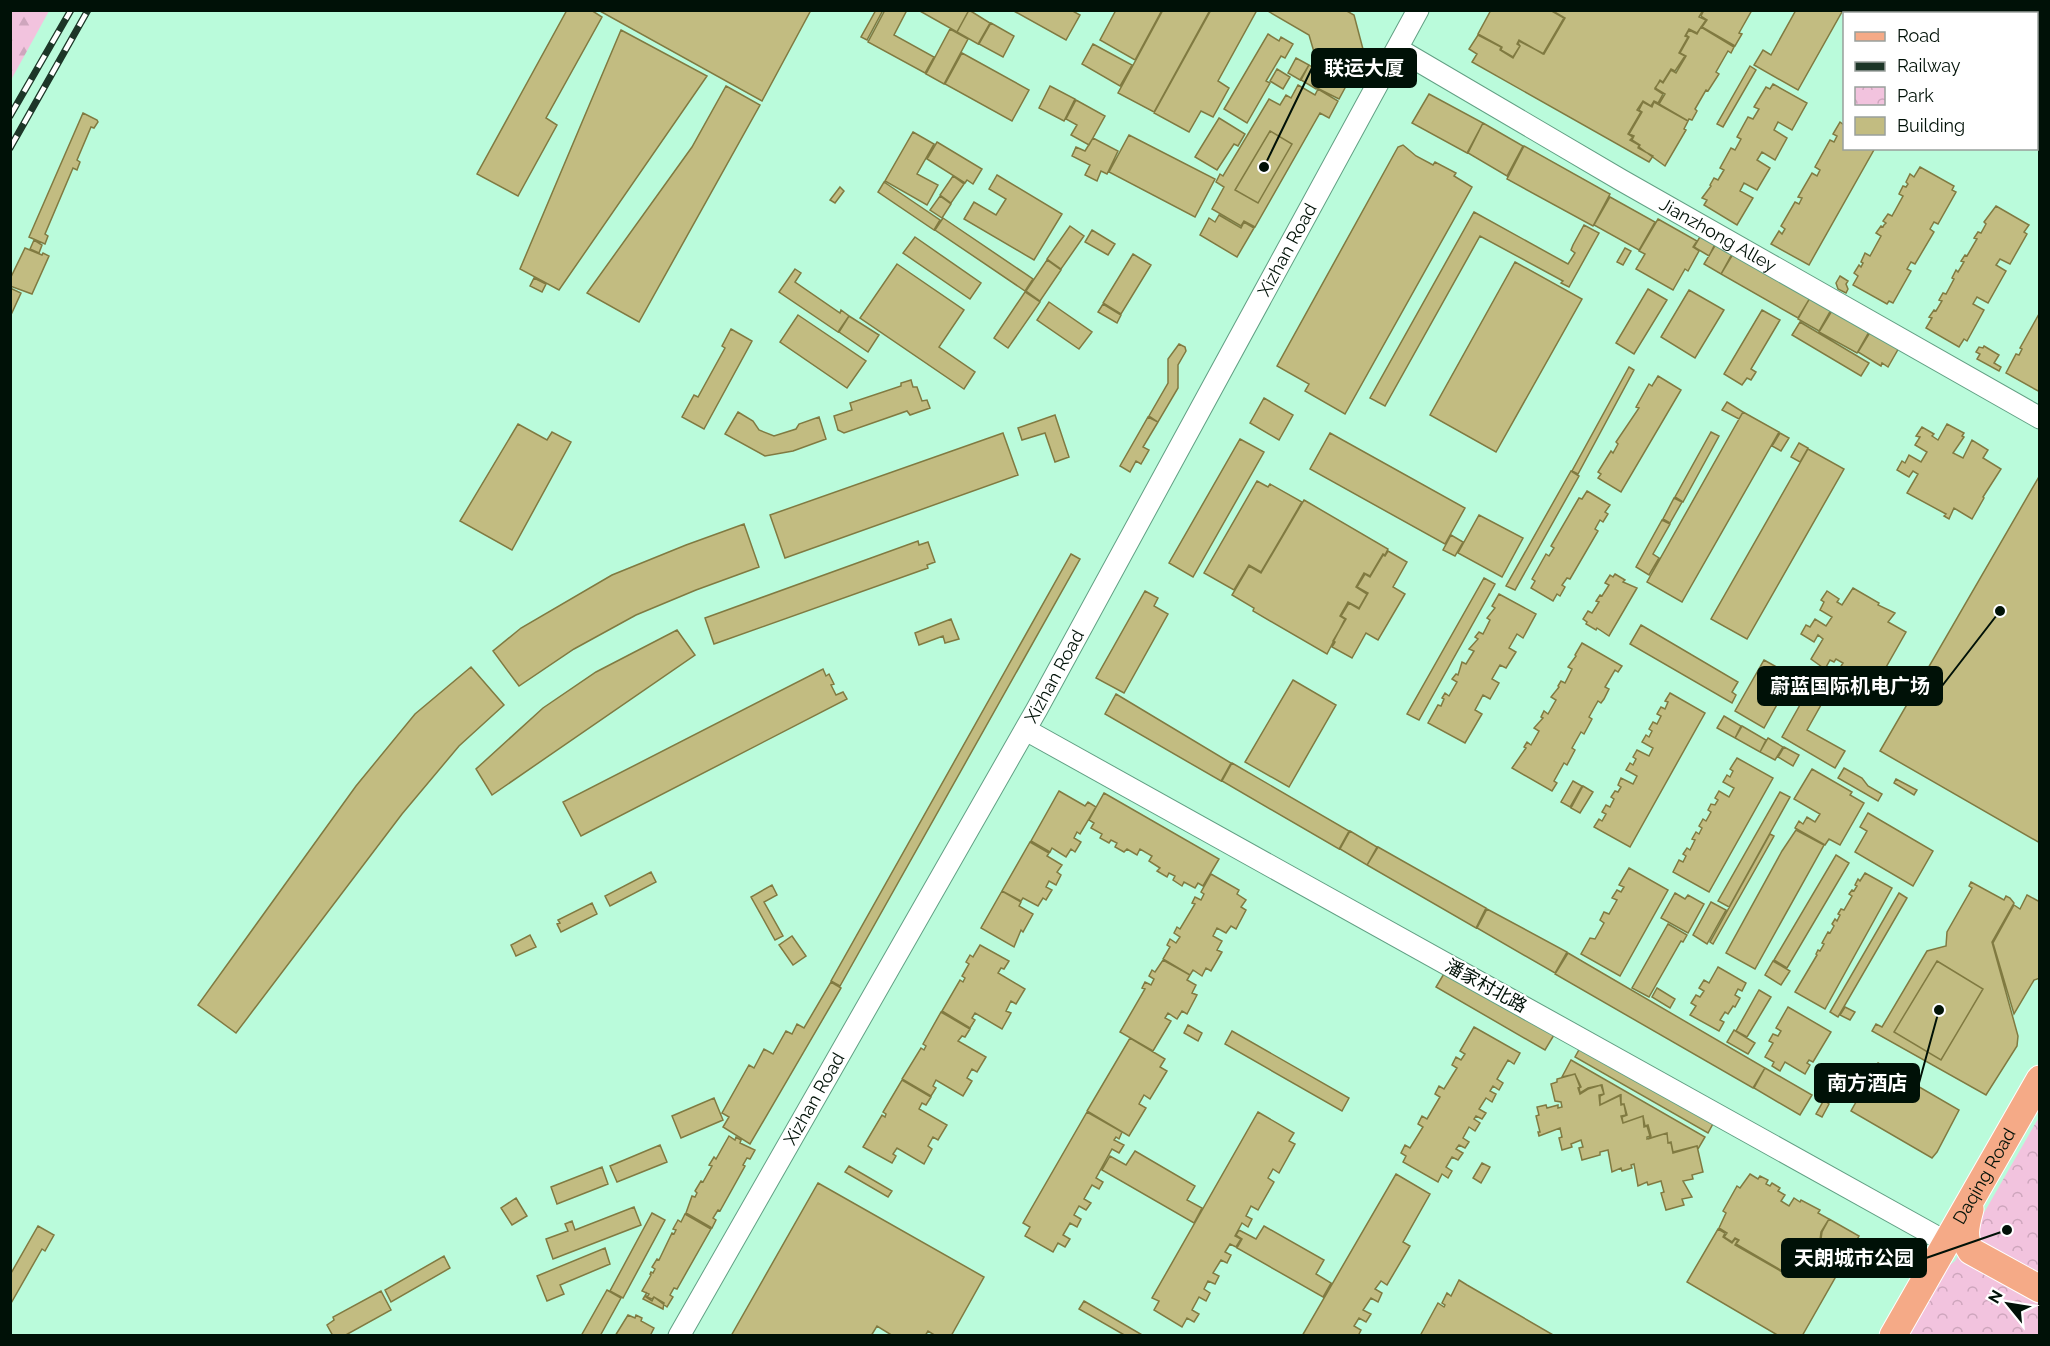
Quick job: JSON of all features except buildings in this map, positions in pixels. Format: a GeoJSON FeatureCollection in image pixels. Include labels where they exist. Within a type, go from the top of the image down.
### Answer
{"type":"FeatureCollection","features":[{"type":"Feature","properties":{"kind":"main road","name":"Daqing Road"},"geometry":{"type":"LineString","coordinates":[[1893,1335],[2040,1078]]}},
{"type":"Feature","properties":{"kind":"main road"},"geometry":{"type":"LineString","coordinates":[[1974,1194],[1965,1226],[1966,1244],[1971,1251],[2040,1289]]}},
{"type":"Feature","properties":{"kind":"main road"},"geometry":{"type":"LineString","coordinates":[[1930,1272],[1946,1262],[1955,1261],[2040,1309]]}},
{"type":"Feature","properties":{"kind":"street","name":"Xizhan Road"},"geometry":{"type":"LineString","coordinates":[[679,1335],[1026,730],[1398,49],[1410,13]]}},
{"type":"Feature","properties":{"kind":"street","name":"Jianzhong Alley"},"geometry":{"type":"LineString","coordinates":[[1398,49],[1610,174],[2040,418]]}},
{"type":"Feature","properties":{"kind":"street","name":"潘家村北路"},"geometry":{"type":"LineString","coordinates":[[1026,730],[1946,1242]]}},
{"type":"Feature","properties":{"kind":"green space"},"geometry":{"type":"Polygon","coordinates":[[[10,11],[49,11],[11,80],[10,11]]]}},
{"type":"Feature","properties":{"kind":"green space"},"geometry":{"type":"Polygon","coordinates":[[[2039,1117],[2039,1335],[1906,1336],[1942,1271],[1955,1261],[1966,1244],[2039,1117]]]}},
{"type":"Feature","properties":{"kind":"railway"},"geometry":{"type":"LineString","coordinates":[[10,116],[71,10]]}},
{"type":"Feature","properties":{"kind":"railway"},"geometry":{"type":"LineString","coordinates":[[10,148],[88,10]]}},
{"type":"Feature","properties":{"kind":"place","name":"联运大厦"},"geometry":{"type":"Point","coordinates":[1264,167]}},
{"type":"Feature","properties":{"kind":"place","name":"蔚蓝国际机电广场"},"geometry":{"type":"Point","coordinates":[2000,611]}},
{"type":"Feature","properties":{"kind":"place","name":"南方酒店"},"geometry":{"type":"Point","coordinates":[1939,1010]}},
{"type":"Feature","properties":{"kind":"place","name":"天朗城市公园"},"geometry":{"type":"Point","coordinates":[2007,1230]}}]}
